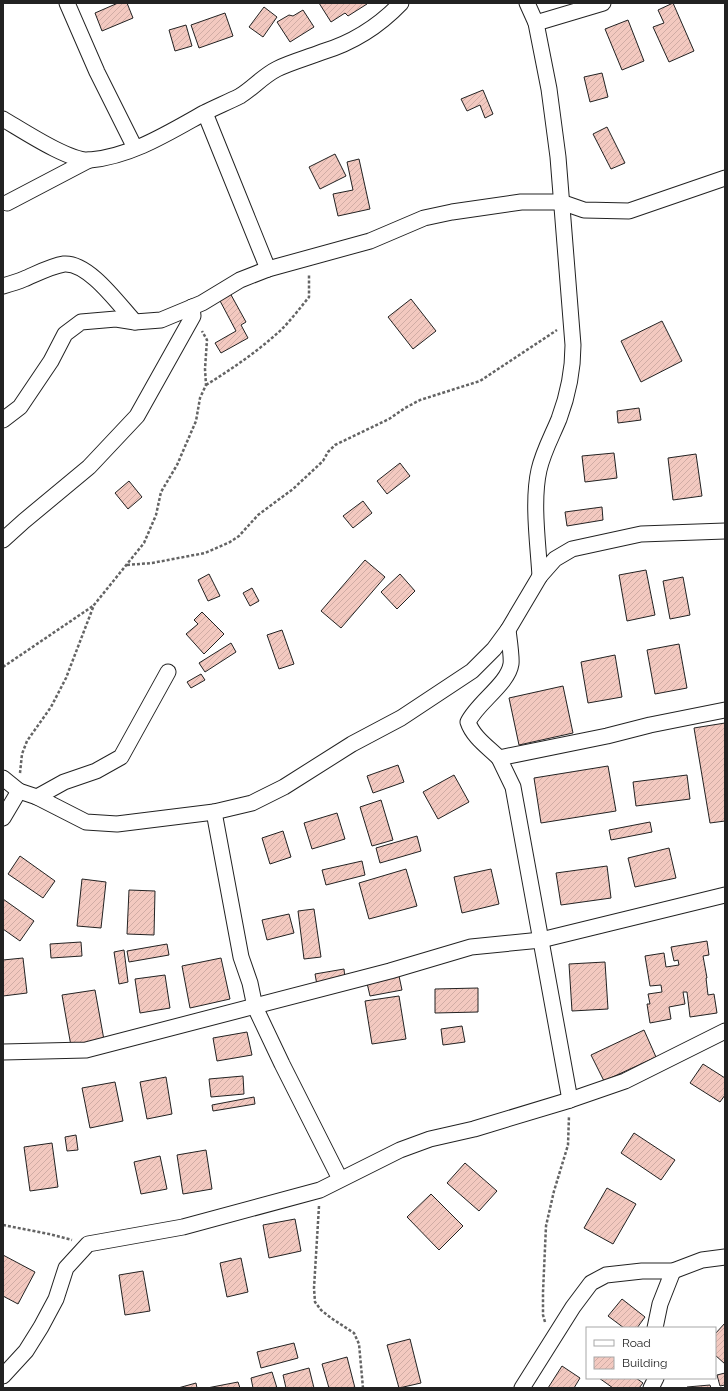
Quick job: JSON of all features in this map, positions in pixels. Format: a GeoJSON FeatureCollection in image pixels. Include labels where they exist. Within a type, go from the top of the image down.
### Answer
{"type":"FeatureCollection","features":[{"type":"Feature","properties":{"kind":"street"},"geometry":{"type":"LineString","coordinates":[[68,3],[97,72],[136,148]]}},
{"type":"Feature","properties":{"kind":"street"},"geometry":{"type":"LineString","coordinates":[[6,203],[89,160],[111,156],[153,142],[240,95],[276,70],[300,59],[353,40],[389,16],[401,3]]}},
{"type":"Feature","properties":{"kind":"street"},"geometry":{"type":"LineString","coordinates":[[527,3],[536,23],[549,89],[558,158],[573,361],[568,392],[559,419],[539,468],[536,490],[540,576]]}},
{"type":"Feature","properties":{"kind":"street"},"geometry":{"type":"LineString","coordinates":[[536,23],[603,3]]}},
{"type":"Feature","properties":{"kind":"street"},"geometry":{"type":"LineString","coordinates":[[205,113],[268,269]]}},
{"type":"Feature","properties":{"kind":"street"},"geometry":{"type":"LineString","coordinates":[[3,119],[71,156],[89,160]]}},
{"type":"Feature","properties":{"kind":"street"},"geometry":{"type":"LineString","coordinates":[[3,540],[89,467],[137,416],[193,311],[202,303],[240,280],[268,269],[370,240],[424,218],[452,212],[521,202],[561,202],[584,210],[629,211],[725,178]]}},
{"type":"Feature","properties":{"kind":"street"},"geometry":{"type":"LineString","coordinates":[[3,286],[64,264],[71,265],[83,269],[100,283],[135,322]]}},
{"type":"Feature","properties":{"kind":"street"},"geometry":{"type":"LineString","coordinates":[[3,420],[20,407],[51,361],[65,334],[81,322],[116,318],[135,322],[161,320],[193,311]]}},
{"type":"Feature","properties":{"kind":"street"},"geometry":{"type":"LineString","coordinates":[[3,778],[17,790],[37,797],[86,822],[117,824],[214,812],[252,803],[284,787],[352,744],[401,718],[472,671],[494,649],[508,630],[540,576],[555,559],[572,549],[641,534],[725,531]]}},
{"type":"Feature","properties":{"kind":"street"},"geometry":{"type":"LineString","coordinates":[[508,630],[511,664],[505,678],[472,713],[468,722],[470,728],[479,739],[499,758],[513,787],[570,1100]]}},
{"type":"Feature","properties":{"kind":"street"},"geometry":{"type":"LineString","coordinates":[[37,797],[64,782],[96,772],[122,757],[168,672]]}},
{"type":"Feature","properties":{"kind":"street"},"geometry":{"type":"LineString","coordinates":[[499,758],[725,710]]}},
{"type":"Feature","properties":{"kind":"street"},"geometry":{"type":"LineString","coordinates":[[3,818],[17,790]]}},
{"type":"Feature","properties":{"kind":"street"},"geometry":{"type":"LineString","coordinates":[[214,812],[241,957],[250,983],[255,1007],[340,1179]]}},
{"type":"Feature","properties":{"kind":"street"},"geometry":{"type":"LineString","coordinates":[[3,1052],[86,1050],[390,971],[471,947],[541,940],[725,895]]}},
{"type":"Feature","properties":{"kind":"street"},"geometry":{"type":"LineString","coordinates":[[3,1376],[30,1345],[56,1299],[66,1268],[88,1244],[183,1227],[320,1190],[400,1150],[430,1139],[474,1129],[570,1100],[625,1081],[725,1031]]}},
{"type":"Feature","properties":{"kind":"street"},"geometry":{"type":"LineString","coordinates":[[522,1388],[573,1307],[590,1283],[606,1275],[642,1270],[673,1271],[702,1260],[725,1257]]}},
{"type":"Feature","properties":{"kind":"street"},"geometry":{"type":"LineString","coordinates":[[655,1327],[655,1321],[660,1304],[673,1271]]}},
{"type":"Feature","properties":{"kind":"street"},"geometry":{"type":"LineString","coordinates":[[651,1388],[656,1379]]}},
{"type":"Feature","properties":{"kind":"path"},"geometry":{"type":"LineString","coordinates":[[206,385],[255,351],[281,329],[310,297],[309,258]]}},
{"type":"Feature","properties":{"kind":"path"},"geometry":{"type":"LineString","coordinates":[[17,790],[22,754],[27,740],[51,706],[66,678],[94,606],[144,543],[156,514],[161,492],[177,465],[196,421],[200,398],[206,385],[205,369],[207,340],[193,311]]}},
{"type":"Feature","properties":{"kind":"path"},"geometry":{"type":"LineString","coordinates":[[126,565],[152,563],[205,553],[230,542],[239,536],[258,515],[294,489],[323,461],[328,452],[335,445],[389,419],[420,400],[480,381],[570,321]]}},
{"type":"Feature","properties":{"kind":"path"},"geometry":{"type":"LineString","coordinates":[[3,667],[94,606]]}},
{"type":"Feature","properties":{"kind":"path"},"geometry":{"type":"LineString","coordinates":[[550,1343],[543,1308],[546,1226],[554,1191],[568,1145],[570,1100]]}},
{"type":"Feature","properties":{"kind":"path"},"geometry":{"type":"LineString","coordinates":[[320,1190],[314,1288],[315,1302],[321,1310],[331,1318],[354,1333],[359,1344],[363,1388]]}},
{"type":"Feature","properties":{"kind":"path"},"geometry":{"type":"LineString","coordinates":[[3,1225],[49,1234],[88,1244]]}},
{"type":"Feature","properties":{"kind":"building"},"geometry":{"type":"Polygon","coordinates":[[[118,3],[127,3],[133,18],[102,31],[95,13],[118,3]]]}},
{"type":"Feature","properties":{"kind":"building"},"geometry":{"type":"Polygon","coordinates":[[[319,3],[367,4],[348,16],[345,13],[331,22],[319,3]]]}},
{"type":"Feature","properties":{"kind":"building"},"geometry":{"type":"Polygon","coordinates":[[[673,3],[694,51],[669,62],[653,27],[664,23],[658,10],[673,3]]]}},
{"type":"Feature","properties":{"kind":"building"},"geometry":{"type":"Polygon","coordinates":[[[264,7],[277,17],[263,37],[249,27],[264,7]]]}},
{"type":"Feature","properties":{"kind":"building"},"geometry":{"type":"Polygon","coordinates":[[[303,10],[314,27],[290,42],[277,22],[289,15],[293,16],[303,10]]]}},
{"type":"Feature","properties":{"kind":"building"},"geometry":{"type":"Polygon","coordinates":[[[225,13],[233,36],[199,48],[191,25],[225,13]]]}},
{"type":"Feature","properties":{"kind":"building"},"geometry":{"type":"Polygon","coordinates":[[[628,20],[644,61],[622,70],[605,29],[628,20]]]}},
{"type":"Feature","properties":{"kind":"building"},"geometry":{"type":"Polygon","coordinates":[[[186,25],[192,46],[175,51],[169,30],[186,25]]]}},
{"type":"Feature","properties":{"kind":"building"},"geometry":{"type":"Polygon","coordinates":[[[602,73],[608,97],[590,102],[584,77],[602,73]]]}},
{"type":"Feature","properties":{"kind":"building"},"geometry":{"type":"Polygon","coordinates":[[[483,90],[493,114],[485,118],[480,105],[467,111],[461,99],[483,90]]]}},
{"type":"Feature","properties":{"kind":"building"},"geometry":{"type":"Polygon","coordinates":[[[607,127],[625,163],[611,169],[593,134],[607,127]]]}},
{"type":"Feature","properties":{"kind":"building"},"geometry":{"type":"Polygon","coordinates":[[[335,154],[346,176],[320,189],[309,167],[335,154]]]}},
{"type":"Feature","properties":{"kind":"building"},"geometry":{"type":"Polygon","coordinates":[[[359,159],[370,209],[338,216],[333,194],[353,190],[347,162],[359,159]]]}},
{"type":"Feature","properties":{"kind":"building"},"geometry":{"type":"Polygon","coordinates":[[[230,293],[246,322],[241,325],[248,338],[221,353],[215,343],[236,331],[219,299],[230,293]]]}},
{"type":"Feature","properties":{"kind":"building"},"geometry":{"type":"Polygon","coordinates":[[[411,299],[436,331],[413,349],[388,317],[411,299]]]}},
{"type":"Feature","properties":{"kind":"building"},"geometry":{"type":"Polygon","coordinates":[[[662,321],[682,361],[641,382],[621,341],[662,321]]]}},
{"type":"Feature","properties":{"kind":"building"},"geometry":{"type":"Polygon","coordinates":[[[639,408],[641,420],[618,423],[617,411],[639,408]]]}},
{"type":"Feature","properties":{"kind":"building"},"geometry":{"type":"Polygon","coordinates":[[[614,453],[617,478],[585,482],[582,456],[614,453]]]}},
{"type":"Feature","properties":{"kind":"building"},"geometry":{"type":"Polygon","coordinates":[[[696,454],[702,496],[673,500],[668,458],[696,454]]]}},
{"type":"Feature","properties":{"kind":"building"},"geometry":{"type":"Polygon","coordinates":[[[400,463],[410,476],[387,494],[377,481],[400,463]]]}},
{"type":"Feature","properties":{"kind":"building"},"geometry":{"type":"Polygon","coordinates":[[[129,481],[142,497],[128,509],[115,493],[129,481]]]}},
{"type":"Feature","properties":{"kind":"building"},"geometry":{"type":"Polygon","coordinates":[[[363,501],[372,513],[353,528],[343,516],[363,501]]]}},
{"type":"Feature","properties":{"kind":"building"},"geometry":{"type":"Polygon","coordinates":[[[602,507],[603,520],[567,526],[565,512],[602,507]]]}},
{"type":"Feature","properties":{"kind":"building"},"geometry":{"type":"Polygon","coordinates":[[[365,560],[385,577],[341,628],[321,611],[365,560]]]}},
{"type":"Feature","properties":{"kind":"building"},"geometry":{"type":"Polygon","coordinates":[[[646,570],[655,615],[627,621],[619,575],[646,570]]]}},
{"type":"Feature","properties":{"kind":"building"},"geometry":{"type":"Polygon","coordinates":[[[209,574],[220,596],[208,601],[198,580],[209,574]]]}},
{"type":"Feature","properties":{"kind":"building"},"geometry":{"type":"Polygon","coordinates":[[[400,574],[415,591],[397,609],[381,592],[400,574]]]}},
{"type":"Feature","properties":{"kind":"building"},"geometry":{"type":"Polygon","coordinates":[[[683,577],[690,615],[670,619],[663,581],[683,577]]]}},
{"type":"Feature","properties":{"kind":"building"},"geometry":{"type":"Polygon","coordinates":[[[252,588],[259,601],[250,606],[243,593],[252,588]]]}},
{"type":"Feature","properties":{"kind":"building"},"geometry":{"type":"Polygon","coordinates":[[[202,612],[224,634],[204,654],[186,634],[198,624],[194,620],[202,612]]]}},
{"type":"Feature","properties":{"kind":"building"},"geometry":{"type":"Polygon","coordinates":[[[282,630],[294,664],[279,669],[267,635],[282,630]]]}},
{"type":"Feature","properties":{"kind":"building"},"geometry":{"type":"Polygon","coordinates":[[[231,643],[236,652],[205,672],[199,663],[231,643]]]}},
{"type":"Feature","properties":{"kind":"building"},"geometry":{"type":"Polygon","coordinates":[[[679,644],[687,688],[655,694],[647,650],[679,644]]]}},
{"type":"Feature","properties":{"kind":"building"},"geometry":{"type":"Polygon","coordinates":[[[615,655],[622,697],[588,703],[581,662],[615,655]]]}},
{"type":"Feature","properties":{"kind":"building"},"geometry":{"type":"Polygon","coordinates":[[[201,674],[205,680],[191,688],[187,682],[201,674]]]}},
{"type":"Feature","properties":{"kind":"building"},"geometry":{"type":"Polygon","coordinates":[[[563,686],[573,733],[519,745],[509,698],[563,686]]]}},
{"type":"Feature","properties":{"kind":"building"},"geometry":{"type":"Polygon","coordinates":[[[725,723],[725,821],[710,823],[694,728],[725,723]]]}},
{"type":"Feature","properties":{"kind":"building"},"geometry":{"type":"Polygon","coordinates":[[[398,765],[404,782],[373,793],[367,776],[398,765]]]}},
{"type":"Feature","properties":{"kind":"building"},"geometry":{"type":"Polygon","coordinates":[[[608,766],[616,811],[541,823],[534,778],[608,766]]]}},
{"type":"Feature","properties":{"kind":"building"},"geometry":{"type":"Polygon","coordinates":[[[454,775],[469,802],[438,819],[423,792],[454,775]]]}},
{"type":"Feature","properties":{"kind":"building"},"geometry":{"type":"Polygon","coordinates":[[[687,775],[690,799],[636,806],[633,782],[687,775]]]}},
{"type":"Feature","properties":{"kind":"building"},"geometry":{"type":"Polygon","coordinates":[[[381,800],[393,840],[372,846],[360,807],[381,800]]]}},
{"type":"Feature","properties":{"kind":"building"},"geometry":{"type":"Polygon","coordinates":[[[337,813],[345,839],[312,849],[304,823],[337,813]]]}},
{"type":"Feature","properties":{"kind":"building"},"geometry":{"type":"Polygon","coordinates":[[[650,822],[652,832],[611,840],[609,830],[650,822]]]}},
{"type":"Feature","properties":{"kind":"building"},"geometry":{"type":"Polygon","coordinates":[[[283,831],[291,857],[270,864],[262,838],[283,831]]]}},
{"type":"Feature","properties":{"kind":"building"},"geometry":{"type":"Polygon","coordinates":[[[417,836],[421,851],[380,863],[376,848],[417,836]]]}},
{"type":"Feature","properties":{"kind":"building"},"geometry":{"type":"Polygon","coordinates":[[[669,848],[676,878],[635,887],[628,858],[669,848]]]}},
{"type":"Feature","properties":{"kind":"building"},"geometry":{"type":"Polygon","coordinates":[[[20,856],[55,881],[43,898],[8,874],[20,856]]]}},
{"type":"Feature","properties":{"kind":"building"},"geometry":{"type":"Polygon","coordinates":[[[362,861],[365,875],[326,885],[322,870],[362,861]]]}},
{"type":"Feature","properties":{"kind":"building"},"geometry":{"type":"Polygon","coordinates":[[[607,866],[611,898],[561,905],[556,873],[607,866]]]}},
{"type":"Feature","properties":{"kind":"building"},"geometry":{"type":"Polygon","coordinates":[[[406,869],[417,906],[369,919],[359,883],[406,869]]]}},
{"type":"Feature","properties":{"kind":"building"},"geometry":{"type":"Polygon","coordinates":[[[491,869],[499,904],[462,913],[454,877],[491,869]]]}},
{"type":"Feature","properties":{"kind":"building"},"geometry":{"type":"Polygon","coordinates":[[[82,879],[106,882],[101,928],[77,926],[82,879]]]}},
{"type":"Feature","properties":{"kind":"building"},"geometry":{"type":"Polygon","coordinates":[[[129,890],[155,891],[154,935],[127,934],[129,890]]]}},
{"type":"Feature","properties":{"kind":"building"},"geometry":{"type":"Polygon","coordinates":[[[3,899],[34,921],[20,941],[3,929],[3,899]]]}},
{"type":"Feature","properties":{"kind":"building"},"geometry":{"type":"Polygon","coordinates":[[[314,909],[321,957],[304,959],[298,911],[314,909]]]}},
{"type":"Feature","properties":{"kind":"building"},"geometry":{"type":"Polygon","coordinates":[[[289,914],[294,933],[267,940],[262,920],[289,914]]]}},
{"type":"Feature","properties":{"kind":"building"},"geometry":{"type":"Polygon","coordinates":[[[707,941],[709,955],[703,956],[708,995],[714,994],[717,1013],[690,1017],[687,992],[683,992],[685,1004],[669,1007],[671,1019],[650,1023],[647,1004],[650,1004],[648,994],[662,992],[661,985],[650,986],[645,956],[664,953],[666,967],[679,965],[678,960],[674,961],[671,947],[707,941]]]}},
{"type":"Feature","properties":{"kind":"building"},"geometry":{"type":"Polygon","coordinates":[[[81,942],[82,956],[51,958],[50,944],[81,942]]]}},
{"type":"Feature","properties":{"kind":"building"},"geometry":{"type":"Polygon","coordinates":[[[167,944],[169,955],[129,962],[127,951],[167,944]]]}},
{"type":"Feature","properties":{"kind":"building"},"geometry":{"type":"Polygon","coordinates":[[[124,950],[128,982],[119,984],[114,952],[124,950]]]}},
{"type":"Feature","properties":{"kind":"building"},"geometry":{"type":"Polygon","coordinates":[[[23,958],[27,993],[3,996],[3,960],[23,958]]]}},
{"type":"Feature","properties":{"kind":"building"},"geometry":{"type":"Polygon","coordinates":[[[221,958],[230,999],[190,1008],[182,966],[221,958]]]}},
{"type":"Feature","properties":{"kind":"building"},"geometry":{"type":"Polygon","coordinates":[[[605,962],[608,1009],[572,1011],[569,964],[605,962]]]}},
{"type":"Feature","properties":{"kind":"building"},"geometry":{"type":"Polygon","coordinates":[[[344,969],[345,979],[317,985],[315,974],[344,969]]]}},
{"type":"Feature","properties":{"kind":"building"},"geometry":{"type":"Polygon","coordinates":[[[165,975],[170,1008],[140,1013],[135,979],[165,975]]]}},
{"type":"Feature","properties":{"kind":"building"},"geometry":{"type":"Polygon","coordinates":[[[399,976],[402,990],[370,996],[367,983],[399,976]]]}},
{"type":"Feature","properties":{"kind":"building"},"geometry":{"type":"Polygon","coordinates":[[[478,988],[478,1012],[435,1013],[435,989],[478,988]]]}},
{"type":"Feature","properties":{"kind":"building"},"geometry":{"type":"Polygon","coordinates":[[[95,990],[104,1040],[71,1046],[62,995],[95,990]]]}},
{"type":"Feature","properties":{"kind":"building"},"geometry":{"type":"Polygon","coordinates":[[[399,996],[406,1039],[372,1044],[365,1001],[399,996]]]}},
{"type":"Feature","properties":{"kind":"building"},"geometry":{"type":"Polygon","coordinates":[[[462,1026],[465,1042],[443,1045],[441,1029],[462,1026]]]}},
{"type":"Feature","properties":{"kind":"building"},"geometry":{"type":"Polygon","coordinates":[[[644,1030],[656,1057],[604,1081],[591,1055],[644,1030]]]}},
{"type":"Feature","properties":{"kind":"building"},"geometry":{"type":"Polygon","coordinates":[[[247,1032],[252,1055],[217,1061],[213,1038],[247,1032]]]}},
{"type":"Feature","properties":{"kind":"building"},"geometry":{"type":"Polygon","coordinates":[[[703,1064],[725,1078],[725,1095],[720,1102],[690,1083],[703,1064]]]}},
{"type":"Feature","properties":{"kind":"building"},"geometry":{"type":"Polygon","coordinates":[[[243,1076],[244,1094],[211,1097],[209,1079],[243,1076]]]}},
{"type":"Feature","properties":{"kind":"building"},"geometry":{"type":"Polygon","coordinates":[[[166,1077],[172,1114],[147,1119],[140,1082],[166,1077]]]}},
{"type":"Feature","properties":{"kind":"building"},"geometry":{"type":"Polygon","coordinates":[[[115,1082],[123,1121],[90,1128],[82,1088],[115,1082]]]}},
{"type":"Feature","properties":{"kind":"building"},"geometry":{"type":"Polygon","coordinates":[[[254,1097],[255,1104],[213,1111],[212,1105],[254,1097]]]}},
{"type":"Feature","properties":{"kind":"building"},"geometry":{"type":"Polygon","coordinates":[[[634,1133],[675,1160],[661,1180],[621,1153],[634,1133]]]}},
{"type":"Feature","properties":{"kind":"building"},"geometry":{"type":"Polygon","coordinates":[[[76,1135],[78,1150],[67,1151],[65,1137],[76,1135]]]}},
{"type":"Feature","properties":{"kind":"building"},"geometry":{"type":"Polygon","coordinates":[[[52,1143],[58,1187],[30,1191],[24,1147],[52,1143]]]}},
{"type":"Feature","properties":{"kind":"building"},"geometry":{"type":"Polygon","coordinates":[[[206,1150],[212,1189],[183,1194],[177,1155],[206,1150]]]}},
{"type":"Feature","properties":{"kind":"building"},"geometry":{"type":"Polygon","coordinates":[[[160,1156],[167,1189],[141,1194],[134,1162],[160,1156]]]}},
{"type":"Feature","properties":{"kind":"building"},"geometry":{"type":"Polygon","coordinates":[[[465,1163],[497,1191],[479,1211],[447,1183],[465,1163]]]}},
{"type":"Feature","properties":{"kind":"building"},"geometry":{"type":"Polygon","coordinates":[[[607,1188],[636,1204],[613,1244],[584,1228],[607,1188]]]}},
{"type":"Feature","properties":{"kind":"building"},"geometry":{"type":"Polygon","coordinates":[[[431,1194],[463,1226],[439,1250],[407,1217],[431,1194]]]}},
{"type":"Feature","properties":{"kind":"building"},"geometry":{"type":"Polygon","coordinates":[[[295,1219],[301,1251],[269,1258],[263,1225],[295,1219]]]}},
{"type":"Feature","properties":{"kind":"building"},"geometry":{"type":"Polygon","coordinates":[[[3,1255],[35,1272],[18,1304],[3,1296],[3,1255]]]}},
{"type":"Feature","properties":{"kind":"building"},"geometry":{"type":"Polygon","coordinates":[[[241,1258],[248,1292],[227,1297],[220,1263],[241,1258]]]}},
{"type":"Feature","properties":{"kind":"building"},"geometry":{"type":"Polygon","coordinates":[[[143,1271],[150,1311],[125,1315],[119,1275],[143,1271]]]}},
{"type":"Feature","properties":{"kind":"building"},"geometry":{"type":"Polygon","coordinates":[[[622,1299],[645,1317],[638,1327],[623,1327],[608,1316],[622,1299]]]}},
{"type":"Feature","properties":{"kind":"building"},"geometry":{"type":"Polygon","coordinates":[[[725,1323],[725,1364],[716,1356],[716,1333],[725,1323]]]}},
{"type":"Feature","properties":{"kind":"building"},"geometry":{"type":"Polygon","coordinates":[[[410,1339],[421,1383],[399,1388],[387,1345],[410,1339]]]}},
{"type":"Feature","properties":{"kind":"building"},"geometry":{"type":"Polygon","coordinates":[[[294,1343],[298,1358],[261,1368],[257,1352],[294,1343]]]}},
{"type":"Feature","properties":{"kind":"building"},"geometry":{"type":"Polygon","coordinates":[[[347,1357],[355,1388],[329,1388],[322,1364],[347,1357]]]}},
{"type":"Feature","properties":{"kind":"building"},"geometry":{"type":"Polygon","coordinates":[[[562,1366],[580,1378],[574,1388],[548,1388],[562,1366]]]}},
{"type":"Feature","properties":{"kind":"building"},"geometry":{"type":"Polygon","coordinates":[[[309,1368],[314,1388],[286,1388],[283,1375],[309,1368]]]}},
{"type":"Feature","properties":{"kind":"building"},"geometry":{"type":"Polygon","coordinates":[[[272,1372],[277,1388],[253,1388],[251,1378],[272,1372]]]}},
{"type":"Feature","properties":{"kind":"building"},"geometry":{"type":"Polygon","coordinates":[[[725,1373],[725,1385],[720,1386],[717,1375],[725,1373]]]}},
{"type":"Feature","properties":{"kind":"building"},"geometry":{"type":"Polygon","coordinates":[[[600,1379],[637,1379],[643,1383],[639,1388],[613,1388],[600,1379]]]}},
{"type":"Feature","properties":{"kind":"building"},"geometry":{"type":"Polygon","coordinates":[[[238,1382],[240,1388],[207,1388],[238,1382]]]}},
{"type":"Feature","properties":{"kind":"building"},"geometry":{"type":"Polygon","coordinates":[[[196,1383],[197,1388],[178,1388],[196,1383]]]}},
{"type":"Feature","properties":{"kind":"building"},"geometry":{"type":"Polygon","coordinates":[[[710,1385],[711,1388],[687,1388],[687,1387],[710,1385]]]}}]}
